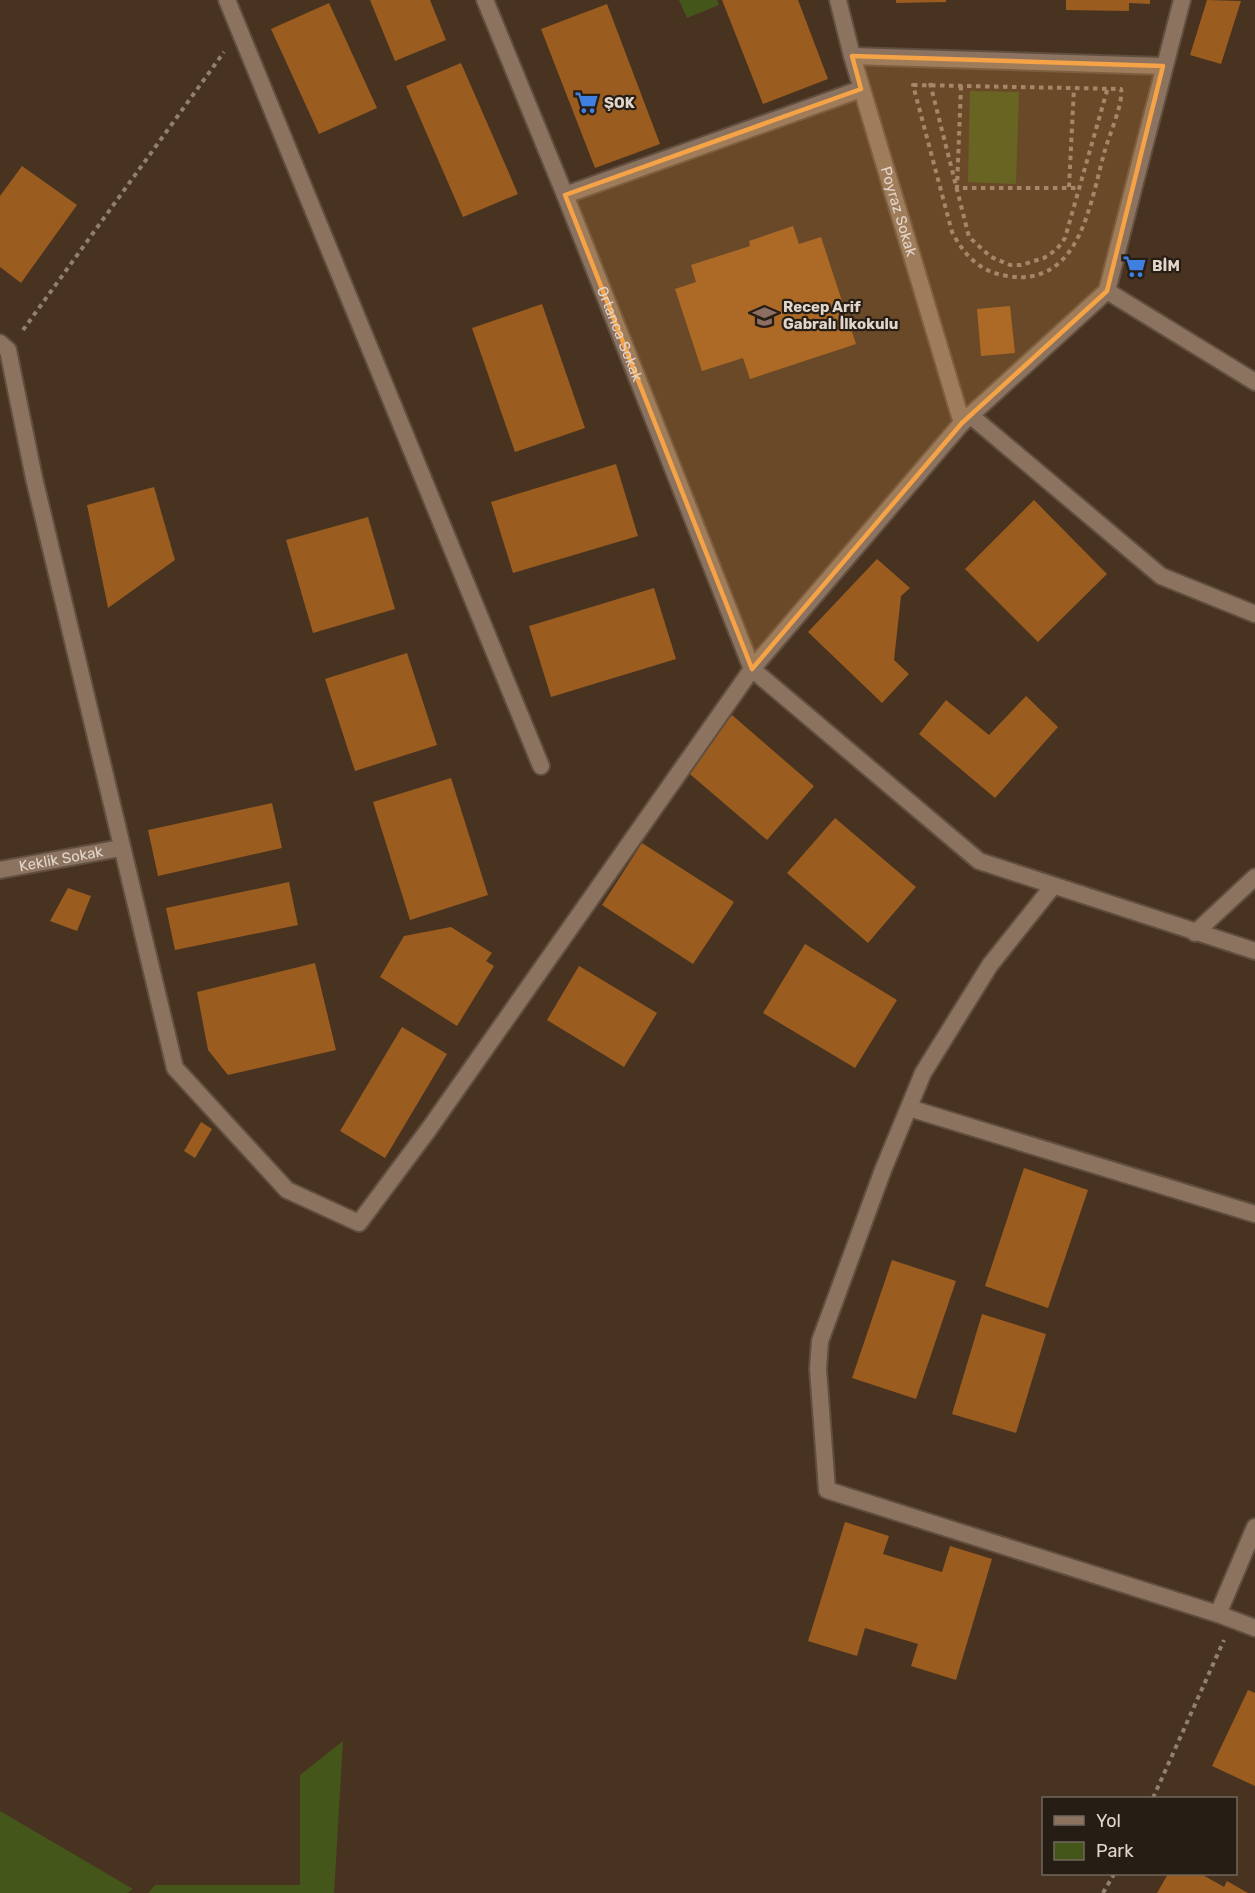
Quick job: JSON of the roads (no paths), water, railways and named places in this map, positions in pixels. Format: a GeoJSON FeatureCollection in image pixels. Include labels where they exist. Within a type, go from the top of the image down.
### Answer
{"type":"FeatureCollection","features":[{"type":"Feature","properties":{"kind":"street"},"geometry":{"type":"LineString","coordinates":[[227,0],[541,766]]}},
{"type":"Feature","properties":{"kind":"street","name":"Ortanca Sokak"},"geometry":{"type":"LineString","coordinates":[[485,0],[565,195],[752,669]]}},
{"type":"Feature","properties":{"kind":"street","name":"Poyraz Sokak"},"geometry":{"type":"LineString","coordinates":[[838,0],[861,88],[966,419]]}},
{"type":"Feature","properties":{"kind":"street"},"geometry":{"type":"LineString","coordinates":[[4,347],[175,1068],[286,1190],[359,1222],[429,1129],[752,669],[966,419],[1107,291],[1163,66],[1182,0]]}},
{"type":"Feature","properties":{"kind":"street"},"geometry":{"type":"LineString","coordinates":[[852,56],[1163,66]]}},
{"type":"Feature","properties":{"kind":"street"},"geometry":{"type":"LineString","coordinates":[[565,195],[861,88]]}},
{"type":"Feature","properties":{"kind":"street"},"geometry":{"type":"LineString","coordinates":[[1107,291],[1255,382]]}},
{"type":"Feature","properties":{"kind":"street"},"geometry":{"type":"LineString","coordinates":[[966,419],[1161,576],[1255,614]]}},
{"type":"Feature","properties":{"kind":"street"},"geometry":{"type":"LineString","coordinates":[[752,669],[979,861],[1255,951]]}},
{"type":"Feature","properties":{"kind":"street","name":"Keklik Sokak"},"geometry":{"type":"LineString","coordinates":[[0,870],[121,848]]}},
{"type":"Feature","properties":{"kind":"street"},"geometry":{"type":"LineString","coordinates":[[1195,933],[1255,877]]}},
{"type":"Feature","properties":{"kind":"street"},"geometry":{"type":"LineString","coordinates":[[1053,886],[990,965],[923,1074],[883,1170],[820,1341],[818,1369],[827,1490],[1255,1628]]}},
{"type":"Feature","properties":{"kind":"street"},"geometry":{"type":"LineString","coordinates":[[909,1108],[1255,1214]]}},
{"type":"Feature","properties":{"kind":"street"},"geometry":{"type":"LineString","coordinates":[[1226,1617],[1255,1527]]}},
{"type":"Feature","properties":{"kind":"place","name":"ŞOK"},"geometry":{"type":"Point","coordinates":[586,103]}},
{"type":"Feature","properties":{"kind":"place","name":"BİM"},"geometry":{"type":"Point","coordinates":[1134,266]}},
{"type":"Feature","properties":{"kind":"place","name":"Recep Arif Gabralı İlkokulu"},"geometry":{"type":"Point","coordinates":[765,316]}}]}
